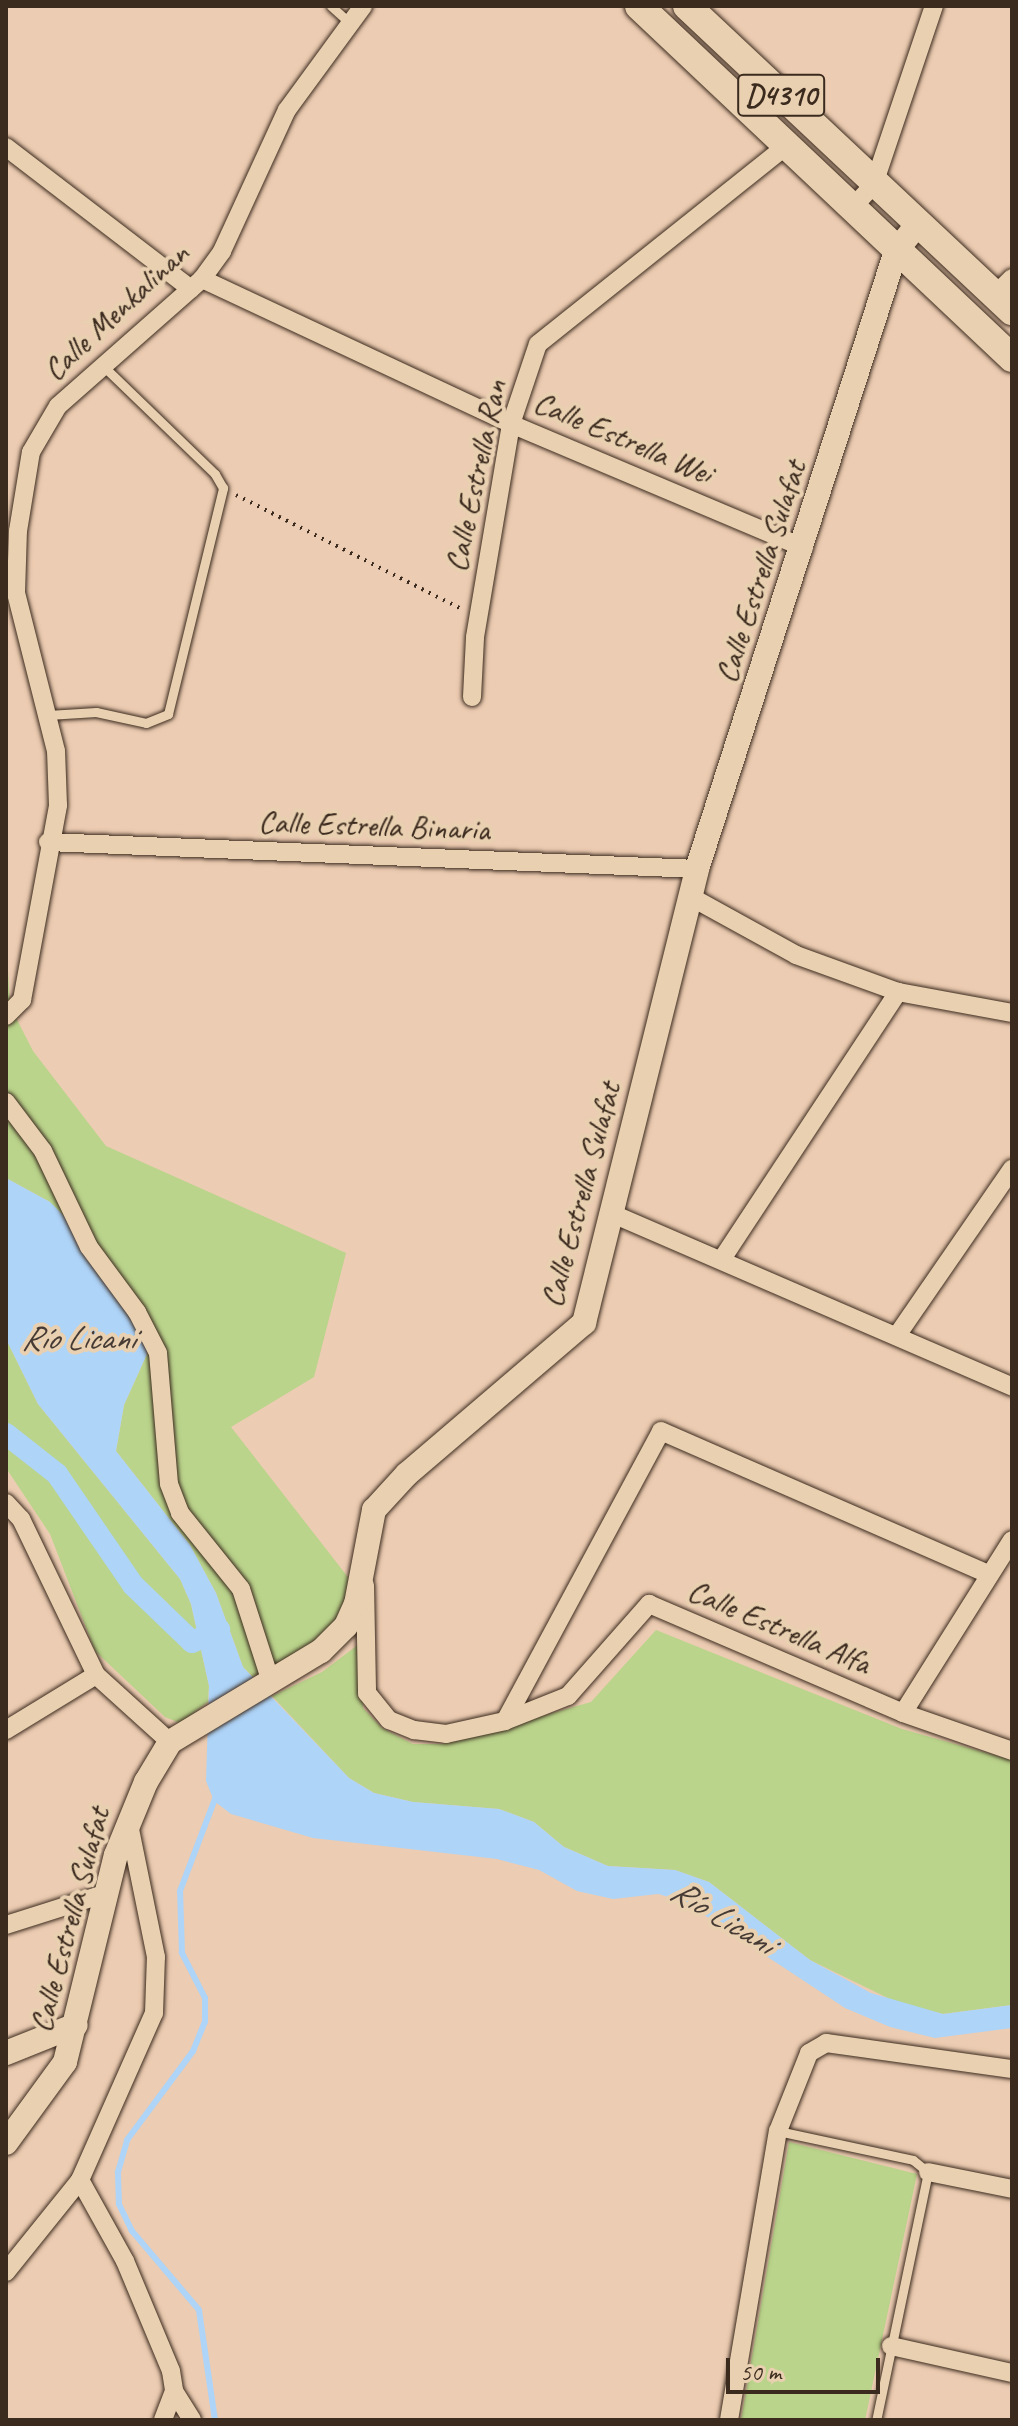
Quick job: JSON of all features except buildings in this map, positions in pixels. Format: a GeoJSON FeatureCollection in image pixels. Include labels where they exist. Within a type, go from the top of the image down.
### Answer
{"type":"FeatureCollection","features":[{"type":"Feature","properties":{"kind":"main road","name":"D4310"},"geometry":{"type":"LineString","coordinates":[[639,6],[1012,358]]}},
{"type":"Feature","properties":{"kind":"main road","name":"D4310"},"geometry":{"type":"LineString","coordinates":[[687,6],[918,224],[1006,295]]}},
{"type":"Feature","properties":{"kind":"street","name":"Calle Menkalinan"},"geometry":{"type":"LineString","coordinates":[[6,1016],[22,1000],[58,775],[48,715],[27,649],[16,593],[12,527],[31,452],[58,406],[196,284],[222,251],[287,110],[363,6]]}},
{"type":"Feature","properties":{"kind":"street"},"geometry":{"type":"LineString","coordinates":[[851,209],[874,184],[934,6]]}},
{"type":"Feature","properties":{"kind":"street","name":"Calle Estrella Wei"},"geometry":{"type":"LineString","coordinates":[[6,147],[196,284],[511,424],[804,548]]}},
{"type":"Feature","properties":{"kind":"street","name":"Calle Estrella Ran"},"geometry":{"type":"LineString","coordinates":[[472,697],[479,617],[511,424],[538,344],[785,147]]}},
{"type":"Feature","properties":{"kind":"street","name":"Calle Estrella Sulafat"},"geometry":{"type":"LineString","coordinates":[[6,2143],[58,2073],[76,2025],[128,1819],[170,1742],[266,1681],[321,1651],[346,1626],[364,1568],[369,1526],[386,1496],[584,1323],[697,869],[804,548],[896,251],[918,224]]}},
{"type":"Feature","properties":{"kind":"street","name":"Calle Estrella Binaria"},"geometry":{"type":"LineString","coordinates":[[48,842],[697,869]]}},
{"type":"Feature","properties":{"kind":"street"},"geometry":{"type":"LineString","coordinates":[[691,897],[796,955],[898,992],[1012,1013]]}},
{"type":"Feature","properties":{"kind":"street"},"geometry":{"type":"LineString","coordinates":[[722,1259],[898,992]]}},
{"type":"Feature","properties":{"kind":"street"},"geometry":{"type":"LineString","coordinates":[[6,1102],[43,1151],[89,1247],[137,1312],[158,1353],[169,1484],[180,1513],[241,1589],[266,1681]]}},
{"type":"Feature","properties":{"kind":"street"},"geometry":{"type":"LineString","coordinates":[[898,1334],[1012,1169]]}},
{"type":"Feature","properties":{"kind":"street"},"geometry":{"type":"LineString","coordinates":[[613,1214],[898,1334],[1012,1387]]}},
{"type":"Feature","properties":{"kind":"street"},"geometry":{"type":"LineString","coordinates":[[505,1721],[661,1431],[989,1574]]}},
{"type":"Feature","properties":{"kind":"street"},"geometry":{"type":"LineString","coordinates":[[6,1503],[13,1524],[96,1675],[170,1742]]}},
{"type":"Feature","properties":{"kind":"street"},"geometry":{"type":"LineString","coordinates":[[903,1713],[1012,1540]]}},
{"type":"Feature","properties":{"kind":"street","name":"Calle Estrella Alfa"},"geometry":{"type":"LineString","coordinates":[[364,1568],[367,1693],[373,1706],[389,1720],[425,1732],[446,1734],[505,1721],[568,1696],[649,1604],[903,1713],[1012,1751]]}},
{"type":"Feature","properties":{"kind":"street"},"geometry":{"type":"LineString","coordinates":[[6,1730],[96,1675]]}},
{"type":"Feature","properties":{"kind":"street"},"geometry":{"type":"LineString","coordinates":[[6,2272],[80,2180],[154,2013],[158,1984],[128,1819]]}},
{"type":"Feature","properties":{"kind":"street"},"geometry":{"type":"LineString","coordinates":[[6,1925],[107,1893]]}},
{"type":"Feature","properties":{"kind":"street"},"geometry":{"type":"LineString","coordinates":[[6,2053],[76,2025]]}},
{"type":"Feature","properties":{"kind":"street"},"geometry":{"type":"LineString","coordinates":[[729,2420],[778,2131],[809,2053],[826,2043],[1012,2069]]}},
{"type":"Feature","properties":{"kind":"street"},"geometry":{"type":"LineString","coordinates":[[928,2172],[1012,2189]]}},
{"type":"Feature","properties":{"kind":"street"},"geometry":{"type":"LineString","coordinates":[[80,2180],[150,2314],[174,2391],[192,2420]]}},
{"type":"Feature","properties":{"kind":"street"},"geometry":{"type":"LineString","coordinates":[[891,2346],[1012,2373]]}},
{"type":"Feature","properties":{"kind":"street"},"geometry":{"type":"LineString","coordinates":[[163,2420],[174,2391]]}},
{"type":"Feature","properties":{"kind":"lane"},"geometry":{"type":"LineString","coordinates":[[331,6],[349,22]]}},
{"type":"Feature","properties":{"kind":"lane"},"geometry":{"type":"LineString","coordinates":[[48,715],[96,712],[146,723],[168,714],[223,488],[215,474],[103,366]]}},
{"type":"Feature","properties":{"kind":"lane"},"geometry":{"type":"LineString","coordinates":[[778,2131],[913,2160],[928,2172],[876,2420]]}},
{"type":"Feature","properties":{"kind":"path"},"geometry":{"type":"LineString","coordinates":[[223,488],[479,617]]}},
{"type":"Feature","properties":{"kind":"green space"},"geometry":{"type":"Polygon","coordinates":[[[6,935],[10,1006],[33,1051],[106,1146],[346,1253],[314,1377],[231,1427],[358,1590],[349,1614],[321,1638],[253,1677],[243,1667],[216,1593],[190,1545],[116,1451],[124,1405],[147,1354],[50,1202],[6,1178],[6,935]]]}},
{"type":"Feature","properties":{"kind":"green space"},"geometry":{"type":"Polygon","coordinates":[[[6,1339],[38,1404],[180,1579],[191,1604],[209,1686],[208,1702],[180,1723],[165,1717],[95,1651],[50,1534],[6,1468],[6,1339]]]}},
{"type":"Feature","properties":{"kind":"green space"},"geometry":{"type":"Polygon","coordinates":[[[656,1630],[902,1729],[1012,1760],[1012,2005],[943,2014],[898,2003],[810,1960],[709,1882],[675,1870],[608,1866],[564,1847],[534,1822],[499,1809],[413,1802],[374,1793],[349,1778],[272,1696],[322,1672],[363,1641],[363,1708],[382,1728],[413,1744],[442,1744],[591,1702],[656,1630]]]}},
{"type":"Feature","properties":{"kind":"green space"},"geometry":{"type":"Polygon","coordinates":[[[789,2142],[917,2174],[865,2420],[741,2420],[789,2142]]]}},
{"type":"Feature","properties":{"kind":"water","name":"Río Licani"},"geometry":{"type":"Polygon","coordinates":[[[6,1178],[50,1202],[81,1233],[148,1325],[147,1354],[124,1405],[116,1451],[190,1545],[216,1593],[243,1667],[349,1778],[374,1793],[413,1802],[499,1809],[534,1822],[564,1847],[608,1866],[675,1870],[709,1882],[810,1960],[871,1993],[943,2014],[1012,2005],[1012,2028],[935,2038],[890,2027],[845,2008],[683,1901],[658,1894],[613,1899],[577,1891],[539,1870],[497,1859],[313,1838],[231,1814],[214,1801],[206,1781],[209,1686],[191,1604],[180,1579],[38,1404],[6,1339],[6,1178]]]}},
{"type":"Feature","properties":{"kind":"waterway"},"geometry":{"type":"LineString","coordinates":[[6,1434],[57,1474],[133,1585],[192,1642],[219,1630]]}},
{"type":"Feature","properties":{"kind":"waterway"},"geometry":{"type":"LineString","coordinates":[[215,2420],[199,2310],[132,2231],[119,2204],[118,2172],[127,2140],[193,2051],[205,2022],[205,1998],[182,1953],[180,1891],[216,1796]]}}]}
